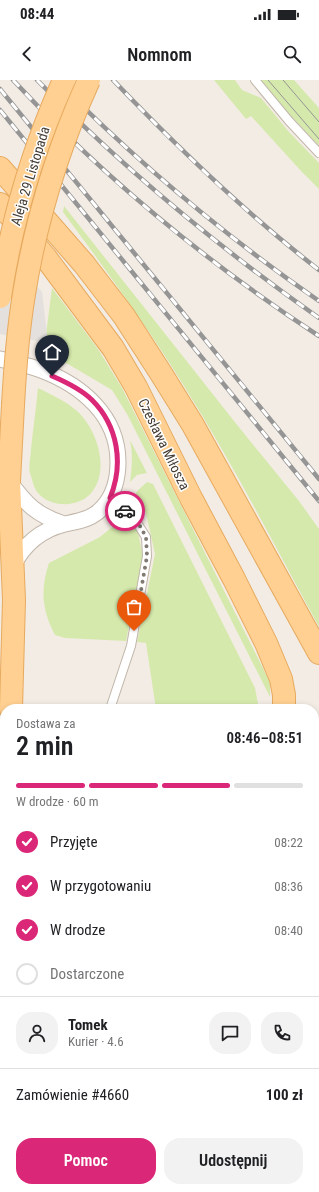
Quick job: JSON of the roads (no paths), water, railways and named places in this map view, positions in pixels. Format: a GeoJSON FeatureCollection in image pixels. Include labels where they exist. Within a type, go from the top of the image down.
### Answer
{"type":"FeatureCollection","features":[{"type":"Feature","properties":{"kind":"main road","name":"Aleja 29 Listopada"},"geometry":{"type":"LineString","coordinates":[[0,297],[18,208],[41,137],[64,80]]}},
{"type":"Feature","properties":{"kind":"main road"},"geometry":{"type":"LineString","coordinates":[[11,704],[14,600],[9,481],[18,338],[24,295],[39,220],[61,148],[89,80]]}},
{"type":"Feature","properties":{"kind":"main road"},"geometry":{"type":"LineString","coordinates":[[0,168],[84,264],[128,323],[193,426],[319,653]]}},
{"type":"Feature","properties":{"kind":"main road","name":"Czesława Miłosza"},"geometry":{"type":"LineString","coordinates":[[0,204],[46,258],[113,348],[136,388],[266,643],[281,680],[284,694],[284,704]]}},
{"type":"Feature","properties":{"kind":"street"},"geometry":{"type":"LineString","coordinates":[[0,359],[41,370],[75,387],[92,400],[109,425],[118,457],[118,472],[114,487],[110,498],[103,508],[93,515],[76,522],[64,524],[36,536],[20,553],[12,567]]}},
{"type":"Feature","properties":{"kind":"street"},"geometry":{"type":"LineString","coordinates":[[9,481],[22,498],[36,511],[49,519],[64,524]]}},
{"type":"Feature","properties":{"kind":"lane"},"geometry":{"type":"LineString","coordinates":[[255,80],[289,121],[319,153]]}},
{"type":"Feature","properties":{"kind":"lane"},"geometry":{"type":"LineString","coordinates":[[110,498],[132,516],[140,526],[146,537],[147,556],[131,646],[112,704]]}},
{"type":"Feature","properties":{"kind":"tram line"},"geometry":{"type":"LineString","coordinates":[[268,80],[319,139]]}},
{"type":"Feature","properties":{"kind":"tram line"},"geometry":{"type":"LineString","coordinates":[[283,80],[319,122]]}},
{"type":"Feature","properties":{"kind":"railway"},"geometry":{"type":"LineString","coordinates":[[13,80],[84,151],[120,185],[158,217],[236,279],[319,336]]}},
{"type":"Feature","properties":{"kind":"railway"},"geometry":{"type":"LineString","coordinates":[[37,80],[103,144],[172,205],[244,263],[319,318]]}},
{"type":"Feature","properties":{"kind":"railway"},"geometry":{"type":"LineString","coordinates":[[56,80],[118,140],[183,197],[250,251],[319,301]]}},
{"type":"Feature","properties":{"kind":"railway"},"geometry":{"type":"LineString","coordinates":[[113,80],[212,179],[291,248],[319,270]]}},
{"type":"Feature","properties":{"kind":"railway"},"geometry":{"type":"LineString","coordinates":[[0,89],[319,479]]}},
{"type":"Feature","properties":{"kind":"railway"},"geometry":{"type":"LineString","coordinates":[[0,110],[319,501]]}}]}
